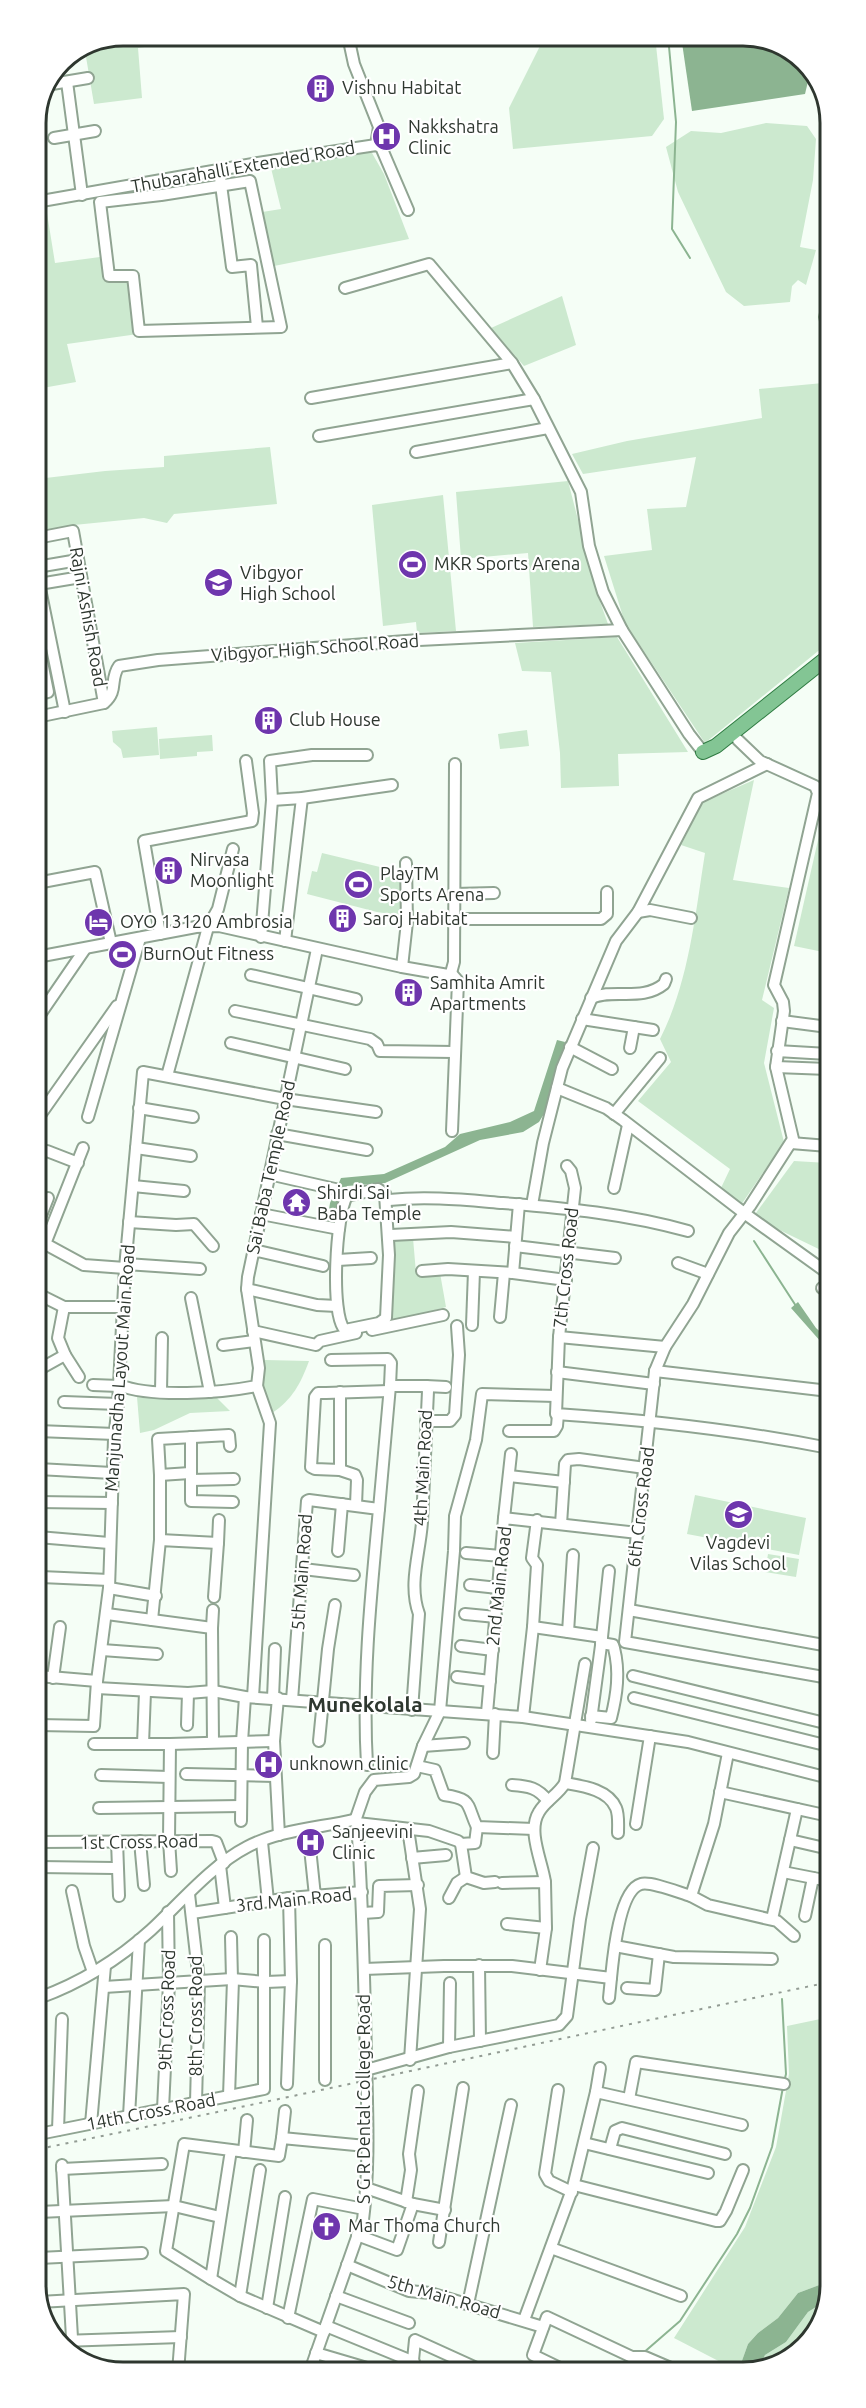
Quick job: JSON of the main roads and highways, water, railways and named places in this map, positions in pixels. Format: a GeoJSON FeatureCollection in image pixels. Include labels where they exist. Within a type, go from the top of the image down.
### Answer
{"type":"FeatureCollection","features":[{"type":"Feature","properties":{"kind":"main road"},"geometry":{"type":"LineString","coordinates":[[820,663],[713,750],[738,740],[820,675]]}},
{"type":"Feature","properties":{"kind":"waterway"},"geometry":{"type":"LineString","coordinates":[[669,47],[676,122],[672,229],[690,258]]}},
{"type":"Feature","properties":{"kind":"waterway"},"geometry":{"type":"LineString","coordinates":[[754,1241],[796,1306]]}},
{"type":"Feature","properties":{"kind":"waterway"},"geometry":{"type":"LineString","coordinates":[[782,1999],[786,2074],[784,2082]]}},
{"type":"Feature","properties":{"kind":"waterway"},"geometry":{"type":"LineString","coordinates":[[642,2354],[680,2321],[737,2234],[750,2208],[772,2147],[783,2087]]}},
{"type":"Feature","properties":{"kind":"railway"},"geometry":{"type":"LineString","coordinates":[[46,2148],[820,1984]]}},
{"type":"Feature","properties":{"kind":"place","name":"Vishnu Habitat"},"geometry":{"type":"Point","coordinates":[321,88]}},
{"type":"Feature","properties":{"kind":"place","name":"Nakkshatra Clinic"},"geometry":{"type":"Point","coordinates":[387,137]}},
{"type":"Feature","properties":{"kind":"place","name":"MKR Sports Arena"},"geometry":{"type":"Point","coordinates":[413,564]}},
{"type":"Feature","properties":{"kind":"place","name":"Vibgyor High School"},"geometry":{"type":"Point","coordinates":[219,583]}},
{"type":"Feature","properties":{"kind":"place","name":"Club House"},"geometry":{"type":"Point","coordinates":[268,720]}},
{"type":"Feature","properties":{"kind":"place","name":"Nirvasa Moonlight"},"geometry":{"type":"Point","coordinates":[169,870]}},
{"type":"Feature","properties":{"kind":"place","name":"PlayTM Sports Arena"},"geometry":{"type":"Point","coordinates":[359,884]}},
{"type":"Feature","properties":{"kind":"place","name":"Saroj Habitat"},"geometry":{"type":"Point","coordinates":[342,919]}},
{"type":"Feature","properties":{"kind":"place","name":"OYO 13120 Ambrosia"},"geometry":{"type":"Point","coordinates":[99,922]}},
{"type":"Feature","properties":{"kind":"place","name":"BurnOut Fitness"},"geometry":{"type":"Point","coordinates":[122,954]}},
{"type":"Feature","properties":{"kind":"place","name":"Samhita Amrit Apartments"},"geometry":{"type":"Point","coordinates":[409,993]}},
{"type":"Feature","properties":{"kind":"place","name":"Shirdi Sai Baba Temple"},"geometry":{"type":"Point","coordinates":[296,1203]}},
{"type":"Feature","properties":{"kind":"place","name":"Vagdevi Vilas School"},"geometry":{"type":"Point","coordinates":[738,1514]}},
{"type":"Feature","properties":{"kind":"place","name":"unknown clinic"},"geometry":{"type":"Point","coordinates":[268,1764]}},
{"type":"Feature","properties":{"kind":"place","name":"Sanjeevini Clinic"},"geometry":{"type":"Point","coordinates":[311,1842]}},
{"type":"Feature","properties":{"kind":"place","name":"Mar Thoma Church"},"geometry":{"type":"Point","coordinates":[327,2226]}},
{"type":"Feature","properties":{"kind":"district","name":"Munekolala"},"geometry":{"type":"Point","coordinates":[365,1705]}}]}
